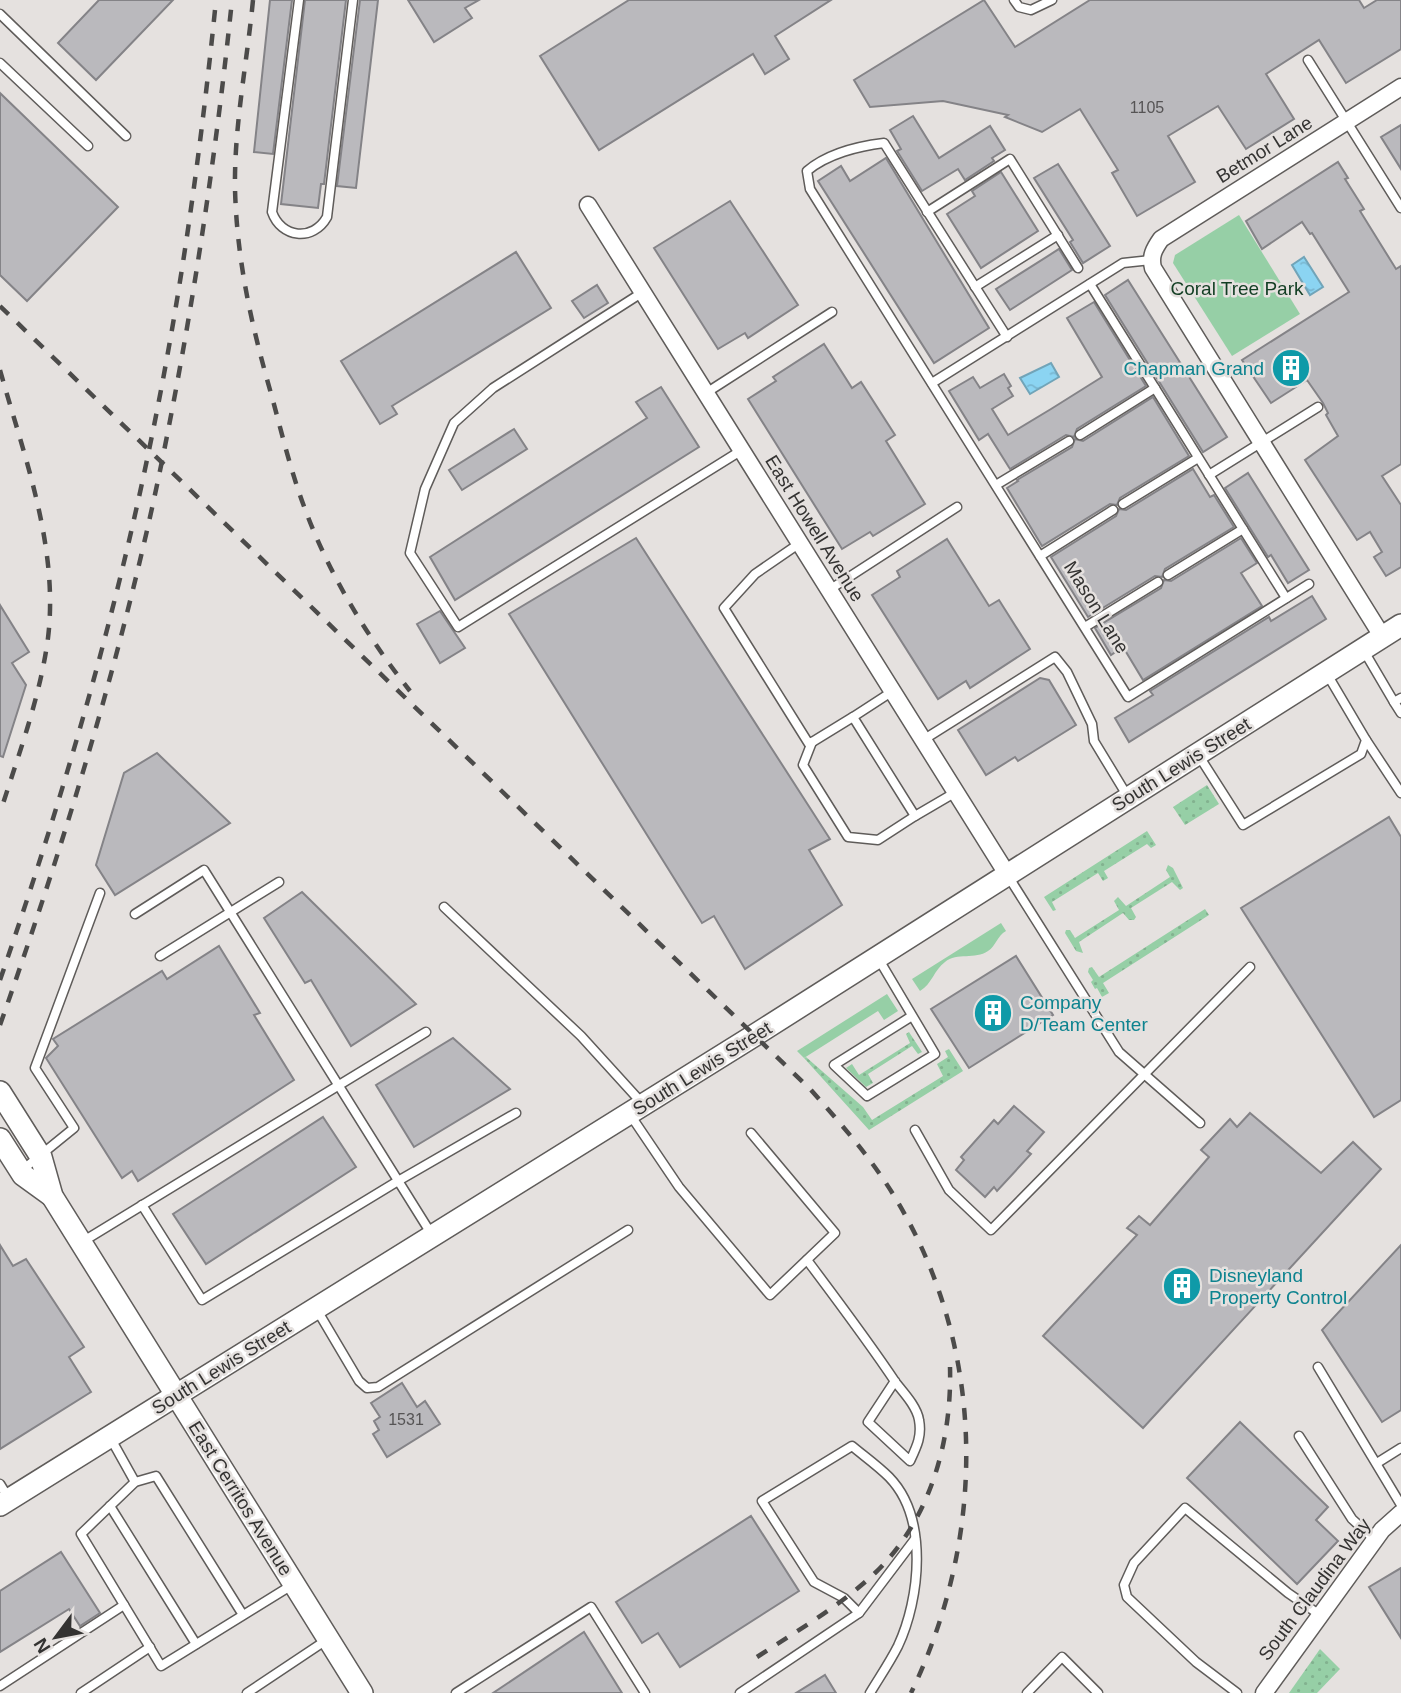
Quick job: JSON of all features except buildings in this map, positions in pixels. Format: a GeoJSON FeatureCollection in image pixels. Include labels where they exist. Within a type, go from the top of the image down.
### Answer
{"type":"FeatureCollection","features":[{"type":"Feature","properties":{"kind":"main road","name":"South Lewis Street"},"geometry":{"type":"LineString","coordinates":[[3,1496],[109,1436],[636,1109],[1401,625]]}},
{"type":"Feature","properties":{"kind":"main road","name":"East Cerritos Avenue"},"geometry":{"type":"LineString","coordinates":[[0,1092],[41,1157],[52,1196],[362,1693]]}},
{"type":"Feature","properties":{"kind":"main road","name":"East Cerritos Avenue"},"geometry":{"type":"LineString","coordinates":[[0,1139],[21,1171],[52,1196]]}},
{"type":"Feature","properties":{"kind":"street","name":"Betmor Lane"},"geometry":{"type":"LineString","coordinates":[[1152,255],[1161,239],[1401,88]]}},
{"type":"Feature","properties":{"kind":"street","name":"East Howell Avenue"},"geometry":{"type":"LineString","coordinates":[[588,205],[1007,874]]}},
{"type":"Feature","properties":{"kind":"street"},"geometry":{"type":"LineString","coordinates":[[1152,255],[1153,268],[1382,636]]}},
{"type":"Feature","properties":{"kind":"street","name":"South Claudina Way"},"geometry":{"type":"LineString","coordinates":[[1264,1693],[1382,1530],[1401,1513]]}},
{"type":"Feature","properties":{"kind":"lane"},"geometry":{"type":"LineString","coordinates":[[299,0],[272,212],[275,221],[288,232],[305,235],[322,226],[327,217],[353,0]]}},
{"type":"Feature","properties":{"kind":"lane"},"geometry":{"type":"LineString","coordinates":[[1014,0],[1019,7],[1031,10],[1052,0]]}},
{"type":"Feature","properties":{"kind":"lane"},"geometry":{"type":"LineString","coordinates":[[0,14],[126,136]]}},
{"type":"Feature","properties":{"kind":"lane"},"geometry":{"type":"LineString","coordinates":[[1308,60],[1401,208]]}},
{"type":"Feature","properties":{"kind":"lane"},"geometry":{"type":"LineString","coordinates":[[0,63],[88,146]]}},
{"type":"Feature","properties":{"kind":"lane","name":"Mason Lane"},"geometry":{"type":"LineString","coordinates":[[1007,337],[884,143],[840,154],[807,171],[810,188],[1128,696],[1309,584]]}},
{"type":"Feature","properties":{"kind":"lane"},"geometry":{"type":"LineString","coordinates":[[928,212],[1010,159],[1079,268]]}},
{"type":"Feature","properties":{"kind":"lane"},"geometry":{"type":"LineString","coordinates":[[975,287],[1058,235]]}},
{"type":"Feature","properties":{"kind":"lane"},"geometry":{"type":"LineString","coordinates":[[932,383],[1123,263],[1152,255]]}},
{"type":"Feature","properties":{"kind":"lane"},"geometry":{"type":"LineString","coordinates":[[1090,284],[1286,598]]}},
{"type":"Feature","properties":{"kind":"lane"},"geometry":{"type":"LineString","coordinates":[[643,292],[493,388],[454,423],[425,489],[410,553],[458,627],[741,450]]}},
{"type":"Feature","properties":{"kind":"lane"},"geometry":{"type":"LineString","coordinates":[[706,393],[832,312]]}},
{"type":"Feature","properties":{"kind":"lane"},"geometry":{"type":"LineString","coordinates":[[1080,435],[1155,388]]}},
{"type":"Feature","properties":{"kind":"lane"},"geometry":{"type":"LineString","coordinates":[[1209,475],[1318,407]]}},
{"type":"Feature","properties":{"kind":"lane"},"geometry":{"type":"LineString","coordinates":[[996,485],[1069,441]]}},
{"type":"Feature","properties":{"kind":"lane"},"geometry":{"type":"LineString","coordinates":[[1123,504],[1198,458]]}},
{"type":"Feature","properties":{"kind":"lane"},"geometry":{"type":"LineString","coordinates":[[829,590],[957,507]]}},
{"type":"Feature","properties":{"kind":"lane"},"geometry":{"type":"LineString","coordinates":[[1040,556],[1112,510]]}},
{"type":"Feature","properties":{"kind":"lane"},"geometry":{"type":"LineString","coordinates":[[1168,575],[1243,529]]}},
{"type":"Feature","properties":{"kind":"lane"},"geometry":{"type":"LineString","coordinates":[[800,543],[755,574],[724,608],[809,744],[812,743]]}},
{"type":"Feature","properties":{"kind":"lane"},"geometry":{"type":"LineString","coordinates":[[1085,628],[1158,582]]}},
{"type":"Feature","properties":{"kind":"lane"},"geometry":{"type":"LineString","coordinates":[[1363,649],[1398,700],[1401,713]]}},
{"type":"Feature","properties":{"kind":"lane"},"geometry":{"type":"LineString","coordinates":[[923,740],[1055,657],[1067,672],[1092,724],[1094,741],[1128,797]]}},
{"type":"Feature","properties":{"kind":"lane"},"geometry":{"type":"LineString","coordinates":[[1326,672],[1401,793]]}},
{"type":"Feature","properties":{"kind":"lane"},"geometry":{"type":"LineString","coordinates":[[893,691],[812,743],[803,765],[848,836],[878,839],[956,792]]}},
{"type":"Feature","properties":{"kind":"lane"},"geometry":{"type":"LineString","coordinates":[[853,717],[915,816]]}},
{"type":"Feature","properties":{"kind":"lane"},"geometry":{"type":"LineString","coordinates":[[1197,754],[1243,825],[1361,754],[1366,740]]}},
{"type":"Feature","properties":{"kind":"lane"},"geometry":{"type":"LineString","coordinates":[[135,914],[205,870],[432,1236]]}},
{"type":"Feature","properties":{"kind":"lane"},"geometry":{"type":"LineString","coordinates":[[1007,874],[1119,1052],[1200,1123]]}},
{"type":"Feature","properties":{"kind":"lane"},"geometry":{"type":"LineString","coordinates":[[160,956],[279,882]]}},
{"type":"Feature","properties":{"kind":"lane"},"geometry":{"type":"LineString","coordinates":[[21,1171],[74,1128],[35,1068],[100,893]]}},
{"type":"Feature","properties":{"kind":"lane"},"geometry":{"type":"LineString","coordinates":[[444,907],[581,1035],[636,1109],[679,1187],[770,1295],[835,1233],[751,1133]]}},
{"type":"Feature","properties":{"kind":"lane"},"geometry":{"type":"LineString","coordinates":[[877,956],[935,1054],[867,1096],[834,1065],[912,1016]]}},
{"type":"Feature","properties":{"kind":"lane"},"geometry":{"type":"LineString","coordinates":[[915,1130],[949,1190],[990,1230],[1250,967]]}},
{"type":"Feature","properties":{"kind":"lane"},"geometry":{"type":"LineString","coordinates":[[81,1243],[426,1032]]}},
{"type":"Feature","properties":{"kind":"lane"},"geometry":{"type":"LineString","coordinates":[[142,1205],[202,1300],[516,1113]]}},
{"type":"Feature","properties":{"kind":"lane"},"geometry":{"type":"LineString","coordinates":[[316,1308],[359,1381],[367,1388],[378,1387],[628,1230]]}},
{"type":"Feature","properties":{"kind":"lane"},"geometry":{"type":"LineString","coordinates":[[807,1260],[895,1381],[919,1417],[920,1441],[910,1461],[868,1422],[895,1381]]}},
{"type":"Feature","properties":{"kind":"lane"},"geometry":{"type":"LineString","coordinates":[[1318,1367],[1401,1505]]}},
{"type":"Feature","properties":{"kind":"lane"},"geometry":{"type":"LineString","coordinates":[[109,1436],[135,1482]]}},
{"type":"Feature","properties":{"kind":"lane"},"geometry":{"type":"LineString","coordinates":[[1299,1436],[1352,1519],[1375,1540]]}},
{"type":"Feature","properties":{"kind":"lane"},"geometry":{"type":"LineString","coordinates":[[859,1613],[844,1598],[814,1582],[762,1502],[852,1446],[890,1478],[906,1504],[915,1539],[915,1593],[898,1646],[870,1693]]}},
{"type":"Feature","properties":{"kind":"lane"},"geometry":{"type":"LineString","coordinates":[[1377,1463],[1401,1448]]}},
{"type":"Feature","properties":{"kind":"lane"},"geometry":{"type":"LineString","coordinates":[[243,1615],[156,1476],[135,1482],[81,1534],[161,1666],[295,1584]]}},
{"type":"Feature","properties":{"kind":"lane"},"geometry":{"type":"LineString","coordinates":[[110,1506],[196,1644]]}},
{"type":"Feature","properties":{"kind":"lane"},"geometry":{"type":"LineString","coordinates":[[1237,1693],[1196,1662],[1127,1597],[1124,1586],[1134,1563],[1185,1508],[1288,1593],[1320,1615]]}},
{"type":"Feature","properties":{"kind":"lane"},"geometry":{"type":"LineString","coordinates":[[740,1693],[859,1613],[915,1539]]}},
{"type":"Feature","properties":{"kind":"lane"},"geometry":{"type":"LineString","coordinates":[[0,1686],[124,1605]]}},
{"type":"Feature","properties":{"kind":"lane"},"geometry":{"type":"LineString","coordinates":[[456,1693],[591,1607],[645,1693]]}},
{"type":"Feature","properties":{"kind":"lane"},"geometry":{"type":"LineString","coordinates":[[247,1693],[328,1639]]}},
{"type":"Feature","properties":{"kind":"lane"},"geometry":{"type":"LineString","coordinates":[[81,1693],[150,1647]]}},
{"type":"Feature","properties":{"kind":"lane"},"geometry":{"type":"LineString","coordinates":[[1027,1693],[1062,1657],[1098,1693]]}},
{"type":"Feature","properties":{"kind":"green space","name":"Coral Tree Park"},"geometry":{"type":"Polygon","coordinates":[[[1239,215],[1300,314],[1232,356],[1173,263],[1175,255],[1239,215]]]}},
{"type":"Feature","properties":{"kind":"green space"},"geometry":{"type":"Polygon","coordinates":[[[1207,785],[1219,804],[1185,825],[1173,807],[1207,785]]]}},
{"type":"Feature","properties":{"kind":"green space"},"geometry":{"type":"Polygon","coordinates":[[[1147,831],[1156,845],[1151,848],[1147,844],[1104,871],[1108,878],[1103,881],[1098,873],[1052,902],[1056,910],[1053,911],[1044,897],[1147,831]]]}},
{"type":"Feature","properties":{"kind":"green space"},"geometry":{"type":"Polygon","coordinates":[[[1168,865],[1173,868],[1183,888],[1180,890],[1172,882],[1131,908],[1136,917],[1134,920],[1129,920],[1123,913],[1079,942],[1083,953],[1076,951],[1065,933],[1066,930],[1070,930],[1075,938],[1119,910],[1114,901],[1118,897],[1126,906],[1170,877],[1166,870],[1168,865]]]}},
{"type":"Feature","properties":{"kind":"green space"},"geometry":{"type":"Polygon","coordinates":[[[1205,909],[1209,915],[1103,983],[1109,993],[1102,997],[1097,988],[1095,989],[1089,968],[1092,967],[1099,977],[1205,909]]]}},
{"type":"Feature","properties":{"kind":"green space"},"geometry":{"type":"Polygon","coordinates":[[[1001,923],[1006,931],[991,949],[983,954],[950,959],[941,965],[920,991],[912,979],[1001,923]]]}},
{"type":"Feature","properties":{"kind":"green space"},"geometry":{"type":"Polygon","coordinates":[[[887,994],[898,1011],[884,1020],[878,1011],[804,1058],[797,1051],[887,994]]]}},
{"type":"Feature","properties":{"kind":"green space"},"geometry":{"type":"Polygon","coordinates":[[[909,1032],[922,1052],[918,1054],[912,1046],[868,1074],[873,1083],[866,1087],[846,1068],[852,1064],[859,1075],[910,1043],[906,1034],[909,1032]]]}},
{"type":"Feature","properties":{"kind":"green space"},"geometry":{"type":"Polygon","coordinates":[[[949,1049],[963,1071],[869,1130],[804,1058],[863,1107],[872,1120],[943,1076],[937,1064],[948,1057],[945,1051],[949,1049]]]}},
{"type":"Feature","properties":{"kind":"green space"},"geometry":{"type":"Polygon","coordinates":[[[1320,1649],[1340,1669],[1317,1693],[1289,1693],[1320,1649]]]}},
{"type":"Feature","properties":{"kind":"water"},"geometry":{"type":"Polygon","coordinates":[[[1304,257],[1323,287],[1310,295],[1292,265],[1304,257]]]}},
{"type":"Feature","properties":{"kind":"water"},"geometry":{"type":"Polygon","coordinates":[[[1051,363],[1059,377],[1030,394],[1020,378],[1051,363]]]}},
{"type":"Feature","properties":{"kind":"railway"},"geometry":{"type":"LineString","coordinates":[[0,980],[83,717],[134,517],[180,282],[204,113],[216,0]]}},
{"type":"Feature","properties":{"kind":"railway"},"geometry":{"type":"LineString","coordinates":[[0,1025],[91,746],[147,533],[194,289],[219,116],[232,0]]}},
{"type":"Feature","properties":{"kind":"railway"},"geometry":{"type":"LineString","coordinates":[[253,0],[235,165],[236,216],[242,269],[252,320],[291,467],[325,557],[350,604],[410,691]]}},
{"type":"Feature","properties":{"kind":"railway"},"geometry":{"type":"LineString","coordinates":[[0,306],[811,1090],[887,1184],[926,1257],[947,1318],[961,1380],[966,1444],[964,1507],[954,1571],[936,1633],[911,1693]]}},
{"type":"Feature","properties":{"kind":"railway"},"geometry":{"type":"LineString","coordinates":[[0,370],[37,502],[49,570],[50,604],[48,638],[40,683],[0,813]]}},
{"type":"Feature","properties":{"kind":"railway"},"geometry":{"type":"LineString","coordinates":[[757,1657],[818,1618],[862,1585],[894,1552],[910,1529],[934,1478],[942,1451],[950,1395],[950,1367]]}},
{"type":"Feature","properties":{"kind":"place","name":"Chapman Grand"},"geometry":{"type":"Point","coordinates":[1291,368]}},
{"type":"Feature","properties":{"kind":"place","name":"Company D/Team Center"},"geometry":{"type":"Point","coordinates":[993,1013]}},
{"type":"Feature","properties":{"kind":"place","name":"Disneyland Property Control"},"geometry":{"type":"Point","coordinates":[1182,1286]}}]}
